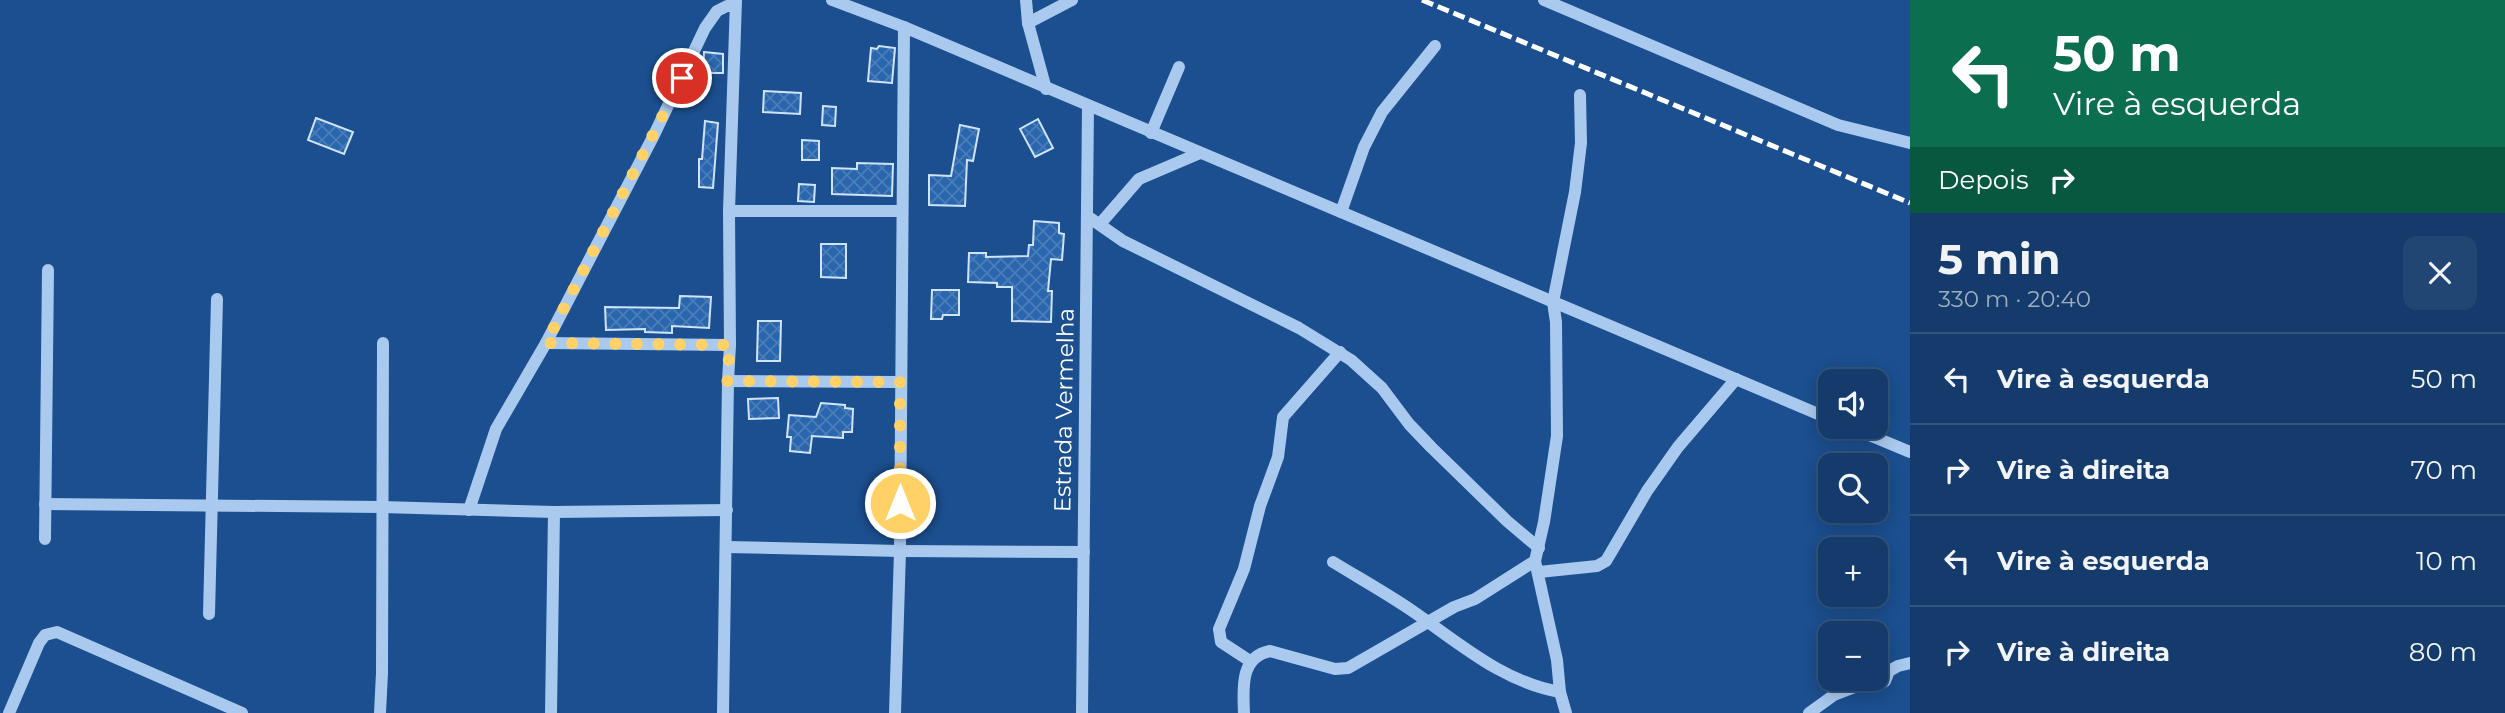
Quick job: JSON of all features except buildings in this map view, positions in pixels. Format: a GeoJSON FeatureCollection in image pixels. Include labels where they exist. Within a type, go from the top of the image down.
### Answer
{"type":"FeatureCollection","features":[{"type":"Feature","properties":{"kind":"street"},"geometry":{"type":"LineString","coordinates":[[832,0],[904,27],[1818,414]]}},
{"type":"Feature","properties":{"kind":"street"},"geometry":{"type":"LineString","coordinates":[[1026,0],[1028,23],[1046,89]]}},
{"type":"Feature","properties":{"kind":"street"},"geometry":{"type":"LineString","coordinates":[[1028,23],[1072,0]]}},
{"type":"Feature","properties":{"kind":"street"},"geometry":{"type":"LineString","coordinates":[[1549,1],[1838,125],[1910,142]]}},
{"type":"Feature","properties":{"kind":"street"},"geometry":{"type":"LineString","coordinates":[[469,510],[496,429],[546,343],[654,135],[705,27],[718,11],[735,3],[729,211],[730,345],[727,381],[723,713]]}},
{"type":"Feature","properties":{"kind":"street"},"geometry":{"type":"LineString","coordinates":[[895,713],[900,551],[904,27]]}},
{"type":"Feature","properties":{"kind":"street"},"geometry":{"type":"LineString","coordinates":[[1340,212],[1364,147],[1382,112],[1435,46]]}},
{"type":"Feature","properties":{"kind":"street"},"geometry":{"type":"LineString","coordinates":[[1151,133],[1179,67]]}},
{"type":"Feature","properties":{"kind":"street"},"geometry":{"type":"LineString","coordinates":[[1566,713],[1537,567],[1557,436],[1556,322],[1553,302],[1575,192],[1581,143],[1580,95]]}},
{"type":"Feature","properties":{"kind":"street","name":"Estrada Vermelha"},"geometry":{"type":"LineString","coordinates":[[1082,713],[1088,107]]}},
{"type":"Feature","properties":{"kind":"street"},"geometry":{"type":"LineString","coordinates":[[1100,224],[1139,179],[1200,153]]}},
{"type":"Feature","properties":{"kind":"street"},"geometry":{"type":"LineString","coordinates":[[729,211],[902,211]]}},
{"type":"Feature","properties":{"kind":"street"},"geometry":{"type":"LineString","coordinates":[[1087,216],[1123,240],[1240,298],[1340,352],[1382,388],[1409,424],[1484,499],[1539,548]]}},
{"type":"Feature","properties":{"kind":"street"},"geometry":{"type":"LineString","coordinates":[[45,539],[48,270]]}},
{"type":"Feature","properties":{"kind":"street"},"geometry":{"type":"LineString","coordinates":[[209,614],[217,299]]}},
{"type":"Feature","properties":{"kind":"street"},"geometry":{"type":"LineString","coordinates":[[380,713],[383,673],[383,343]]}},
{"type":"Feature","properties":{"kind":"street"},"geometry":{"type":"LineString","coordinates":[[546,343],[730,345]]}},
{"type":"Feature","properties":{"kind":"street"},"geometry":{"type":"LineString","coordinates":[[1250,661],[1222,642],[1219,629],[1244,569],[1260,506],[1278,457],[1283,417],[1340,352]]}},
{"type":"Feature","properties":{"kind":"street"},"geometry":{"type":"LineString","coordinates":[[1244,713],[1246,668],[1250,661],[1261,653],[1270,651],[1335,669],[1348,668],[1427,622],[1537,567],[1597,566],[1606,561],[1647,491],[1678,447],[1736,379]]}},
{"type":"Feature","properties":{"kind":"street"},"geometry":{"type":"LineString","coordinates":[[727,381],[900,382]]}},
{"type":"Feature","properties":{"kind":"street"},"geometry":{"type":"LineString","coordinates":[[1879,439],[1910,452]]}},
{"type":"Feature","properties":{"kind":"street"},"geometry":{"type":"LineString","coordinates":[[46,504],[382,507],[554,512],[727,510]]}},
{"type":"Feature","properties":{"kind":"street"},"geometry":{"type":"LineString","coordinates":[[551,713],[554,512]]}},
{"type":"Feature","properties":{"kind":"street"},"geometry":{"type":"LineString","coordinates":[[727,547],[1084,552]]}},
{"type":"Feature","properties":{"kind":"street"},"geometry":{"type":"LineString","coordinates":[[1333,562],[1478,657],[1520,681],[1537,688],[1560,692]]}},
{"type":"Feature","properties":{"kind":"street"},"geometry":{"type":"LineString","coordinates":[[9,713],[39,643],[45,635],[57,632],[243,713]]}},
{"type":"Feature","properties":{"kind":"street"},"geometry":{"type":"LineString","coordinates":[[1809,713],[1834,695],[1855,687],[1879,685],[1885,681],[1889,671],[1910,663]]}},
{"type":"Feature","properties":{"kind":"railway"},"geometry":{"type":"LineString","coordinates":[[1422,0],[1910,203]]}},
{"type":"Feature","properties":{"kind":"route"},"geometry":{"type":"LineString","coordinates":[[682,78],[546,343],[730,345],[727,381],[900,382],[900,503]]}}]}
